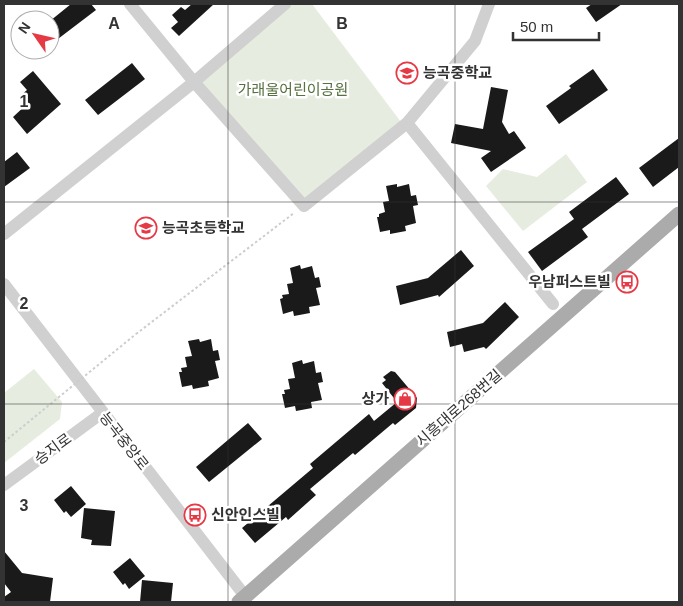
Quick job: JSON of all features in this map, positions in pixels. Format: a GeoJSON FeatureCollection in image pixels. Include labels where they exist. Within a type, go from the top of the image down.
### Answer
{"type":"FeatureCollection","features":[{"type":"Feature","properties":{"kind":"main road","name":"시흥대로268번길"},"geometry":{"type":"LineString","coordinates":[[242,599],[679,214]]}},
{"type":"Feature","properties":{"kind":"street"},"geometry":{"type":"LineString","coordinates":[[130,4],[194,82],[304,206],[407,123],[475,41],[489,4]]}},
{"type":"Feature","properties":{"kind":"street"},"geometry":{"type":"LineString","coordinates":[[4,234],[194,82],[285,4]]}},
{"type":"Feature","properties":{"kind":"street"},"geometry":{"type":"LineString","coordinates":[[407,123],[552,304]]}},
{"type":"Feature","properties":{"kind":"street","name":"능곡중앙로"},"geometry":{"type":"LineString","coordinates":[[4,284],[242,599]]}},
{"type":"Feature","properties":{"kind":"street","name":"승지로"},"geometry":{"type":"LineString","coordinates":[[4,485],[102,413]]}},
{"type":"Feature","properties":{"kind":"path"},"geometry":{"type":"LineString","coordinates":[[4,442],[136,334],[304,206]]}},
{"type":"Feature","properties":{"kind":"green space","name":"가래울어린이공원"},"geometry":{"type":"Polygon","coordinates":[[[291,4],[312,4],[401,122],[302,203],[200,83],[291,4]]]}},
{"type":"Feature","properties":{"kind":"green space"},"geometry":{"type":"Polygon","coordinates":[[[566,154],[587,182],[523,231],[486,186],[503,169],[537,177],[566,154]]]}},
{"type":"Feature","properties":{"kind":"green space"},"geometry":{"type":"Polygon","coordinates":[[[34,369],[62,402],[60,419],[4,463],[4,393],[34,369]]]}},
{"type":"Feature","properties":{"kind":"building"},"geometry":{"type":"Polygon","coordinates":[[[71,4],[91,4],[96,10],[60,37],[60,13],[71,4]]]}},
{"type":"Feature","properties":{"kind":"building"},"geometry":{"type":"Polygon","coordinates":[[[192,4],[214,4],[179,36],[171,28],[178,22],[172,15],[181,7],[185,10],[192,4]]]}},
{"type":"Feature","properties":{"kind":"building"},"geometry":{"type":"Polygon","coordinates":[[[592,4],[622,4],[596,22],[586,8],[592,4]]]}},
{"type":"Feature","properties":{"kind":"building"},"geometry":{"type":"Polygon","coordinates":[[[132,63],[145,79],[98,115],[85,100],[132,63]]]}},
{"type":"Feature","properties":{"kind":"building"},"geometry":{"type":"Polygon","coordinates":[[[593,69],[608,90],[559,124],[546,106],[593,69]]]}},
{"type":"Feature","properties":{"kind":"building"},"geometry":{"type":"Polygon","coordinates":[[[33,71],[61,104],[27,134],[13,117],[27,104],[20,96],[27,90],[20,82],[33,71]]]}},
{"type":"Feature","properties":{"kind":"building"},"geometry":{"type":"Polygon","coordinates":[[[491,87],[508,90],[502,122],[509,134],[514,131],[526,148],[491,172],[481,158],[491,151],[451,143],[455,124],[483,129],[491,87]]]}},
{"type":"Feature","properties":{"kind":"building"},"geometry":{"type":"Polygon","coordinates":[[[679,138],[679,167],[653,187],[639,168],[679,138]]]}},
{"type":"Feature","properties":{"kind":"building"},"geometry":{"type":"Polygon","coordinates":[[[17,152],[30,168],[4,187],[4,162],[17,152]]]}},
{"type":"Feature","properties":{"kind":"building"},"geometry":{"type":"Polygon","coordinates":[[[616,177],[629,194],[582,229],[588,237],[542,271],[528,252],[574,219],[569,212],[616,177]]]}},
{"type":"Feature","properties":{"kind":"building"},"geometry":{"type":"Polygon","coordinates":[[[397,184],[397,187],[409,184],[411,196],[416,195],[418,205],[413,206],[416,223],[405,226],[406,231],[390,234],[390,230],[380,232],[377,217],[385,212],[383,202],[389,201],[386,186],[397,184]]]}},
{"type":"Feature","properties":{"kind":"building"},"geometry":{"type":"Polygon","coordinates":[[[461,250],[474,266],[439,297],[438,295],[400,305],[396,286],[428,278],[461,250]]]}},
{"type":"Feature","properties":{"kind":"building"},"geometry":{"type":"Polygon","coordinates":[[[300,265],[301,269],[312,266],[315,278],[319,277],[321,287],[316,288],[320,305],[309,307],[310,313],[294,316],[293,311],[283,314],[280,299],[283,298],[282,295],[289,294],[287,284],[293,283],[290,268],[300,265]]]}},
{"type":"Feature","properties":{"kind":"building"},"geometry":{"type":"Polygon","coordinates":[[[505,302],[519,317],[486,349],[484,347],[464,352],[462,344],[450,347],[447,332],[483,323],[505,302]]]}},
{"type":"Feature","properties":{"kind":"building"},"geometry":{"type":"Polygon","coordinates":[[[199,339],[200,342],[211,339],[213,351],[218,350],[220,360],[215,361],[219,378],[208,381],[209,386],[193,389],[192,385],[182,387],[179,372],[182,372],[181,368],[187,367],[185,357],[192,356],[188,341],[199,339]]]}},
{"type":"Feature","properties":{"kind":"building"},"geometry":{"type":"Polygon","coordinates":[[[302,360],[303,364],[314,361],[316,373],[321,372],[323,382],[318,383],[322,400],[311,402],[312,408],[296,411],[295,406],[285,408],[282,394],[285,394],[284,390],[290,389],[288,379],[295,378],[292,363],[302,360]]]}},
{"type":"Feature","properties":{"kind":"building"},"geometry":{"type":"Polygon","coordinates":[[[391,371],[395,372],[417,398],[416,408],[395,425],[393,423],[355,455],[353,453],[310,489],[316,495],[288,520],[286,517],[255,543],[242,528],[313,468],[310,464],[369,414],[374,421],[397,402],[382,383],[386,380],[383,377],[391,371]]]}},
{"type":"Feature","properties":{"kind":"building"},"geometry":{"type":"Polygon","coordinates":[[[248,423],[262,439],[209,482],[196,467],[248,423]]]}},
{"type":"Feature","properties":{"kind":"building"},"geometry":{"type":"Polygon","coordinates":[[[71,486],[86,504],[71,517],[66,511],[64,513],[54,500],[71,486]]]}},
{"type":"Feature","properties":{"kind":"building"},"geometry":{"type":"Polygon","coordinates":[[[84,508],[115,511],[111,546],[91,545],[92,540],[81,538],[84,508]]]}},
{"type":"Feature","properties":{"kind":"building"},"geometry":{"type":"Polygon","coordinates":[[[4,551],[22,573],[53,578],[50,602],[4,602],[4,597],[11,592],[4,583],[4,551]]]}},
{"type":"Feature","properties":{"kind":"building"},"geometry":{"type":"Polygon","coordinates":[[[130,558],[145,576],[129,589],[125,583],[123,585],[113,572],[130,558]]]}},
{"type":"Feature","properties":{"kind":"building"},"geometry":{"type":"Polygon","coordinates":[[[142,580],[173,583],[171,602],[140,602],[142,580]]]}},
{"type":"Feature","properties":{"kind":"place","name":"능곡중학교"},"geometry":{"type":"Point","coordinates":[407,73]}},
{"type":"Feature","properties":{"kind":"place","name":"능곡초등학교"},"geometry":{"type":"Point","coordinates":[146,228]}},
{"type":"Feature","properties":{"kind":"place","name":"우남퍼스트빌"},"geometry":{"type":"Point","coordinates":[627,282]}},
{"type":"Feature","properties":{"kind":"place","name":"상가"},"geometry":{"type":"Point","coordinates":[405,399]}},
{"type":"Feature","properties":{"kind":"place","name":"신안인스빌"},"geometry":{"type":"Point","coordinates":[195,515]}}]}
